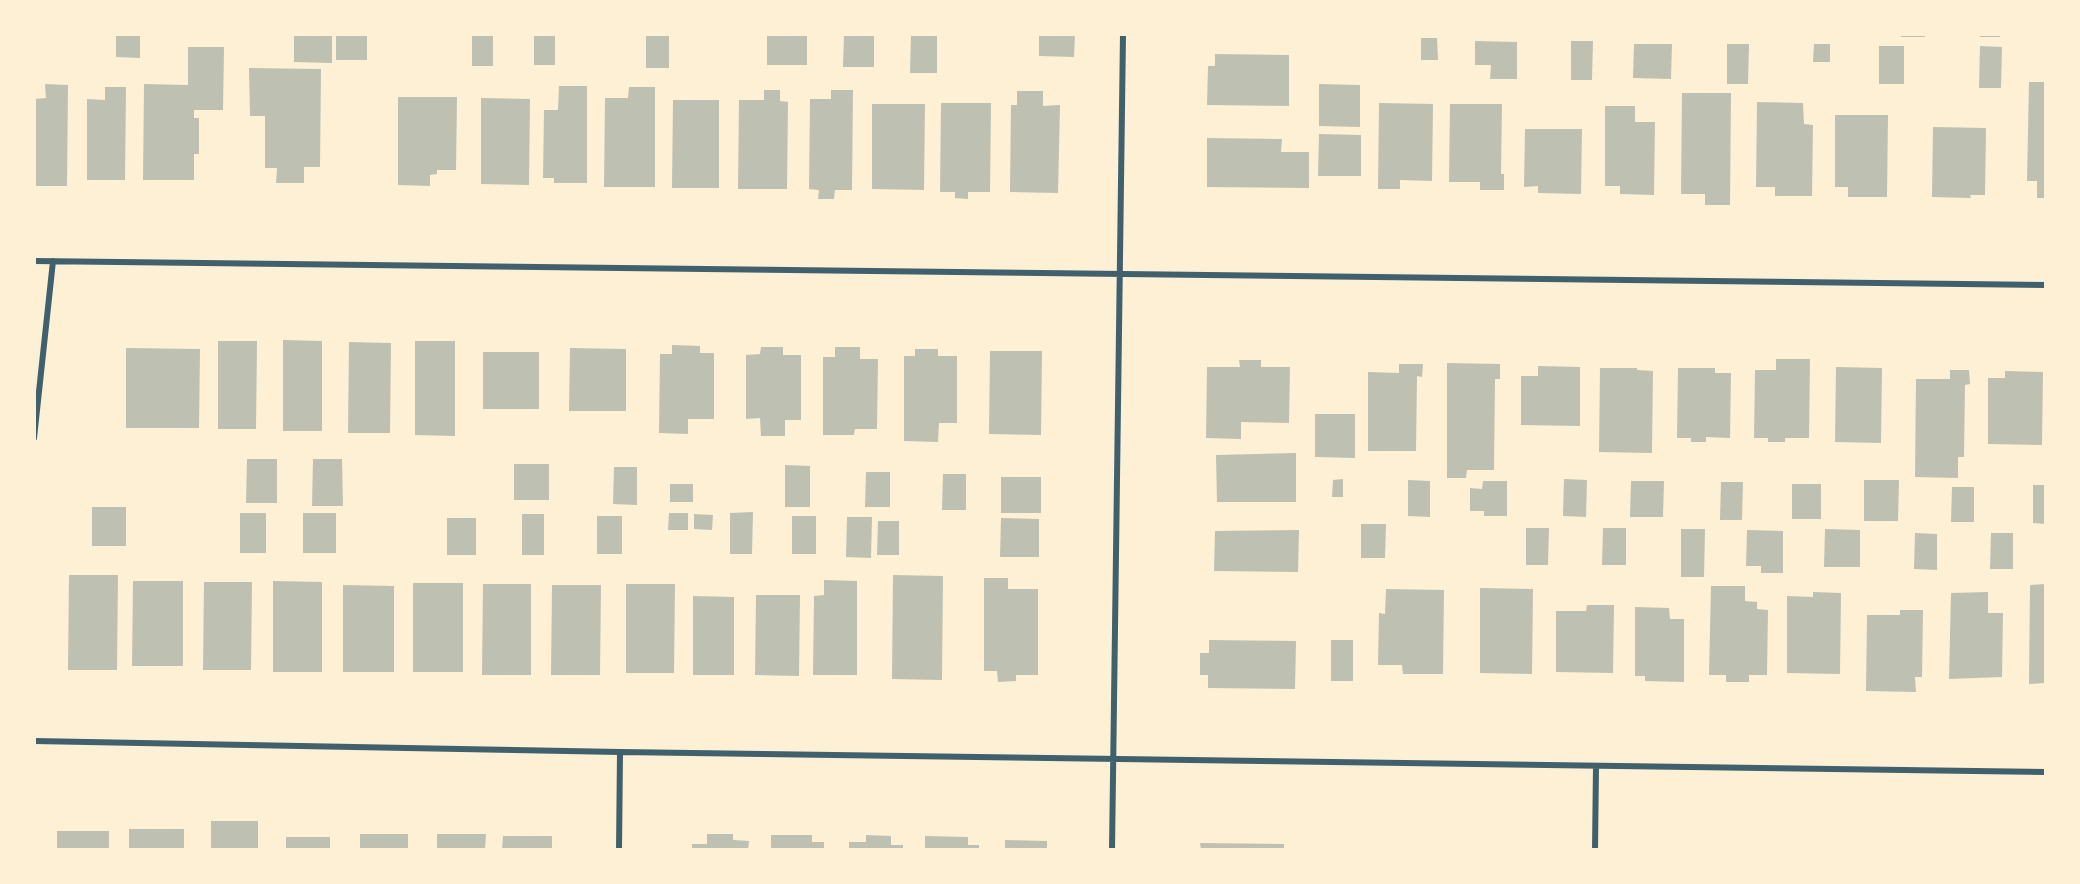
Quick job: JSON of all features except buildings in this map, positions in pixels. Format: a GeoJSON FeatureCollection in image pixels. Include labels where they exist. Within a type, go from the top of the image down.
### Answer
{"type":"FeatureCollection","features":[{"type":"Feature","properties":{"kind":"street"},"geometry":{"type":"LineString","coordinates":[[1112,849],[1123,34]]}},
{"type":"Feature","properties":{"kind":"street"},"geometry":{"type":"LineString","coordinates":[[34,261],[2046,285]]}},
{"type":"Feature","properties":{"kind":"street"},"geometry":{"type":"LineString","coordinates":[[34,438],[53,261]]}},
{"type":"Feature","properties":{"kind":"street"},"geometry":{"type":"LineString","coordinates":[[34,741],[620,752],[2046,772]]}},
{"type":"Feature","properties":{"kind":"street"},"geometry":{"type":"LineString","coordinates":[[619,849],[620,752]]}},
{"type":"Feature","properties":{"kind":"street"},"geometry":{"type":"LineString","coordinates":[[1595,849],[1596,766]]}}]}
